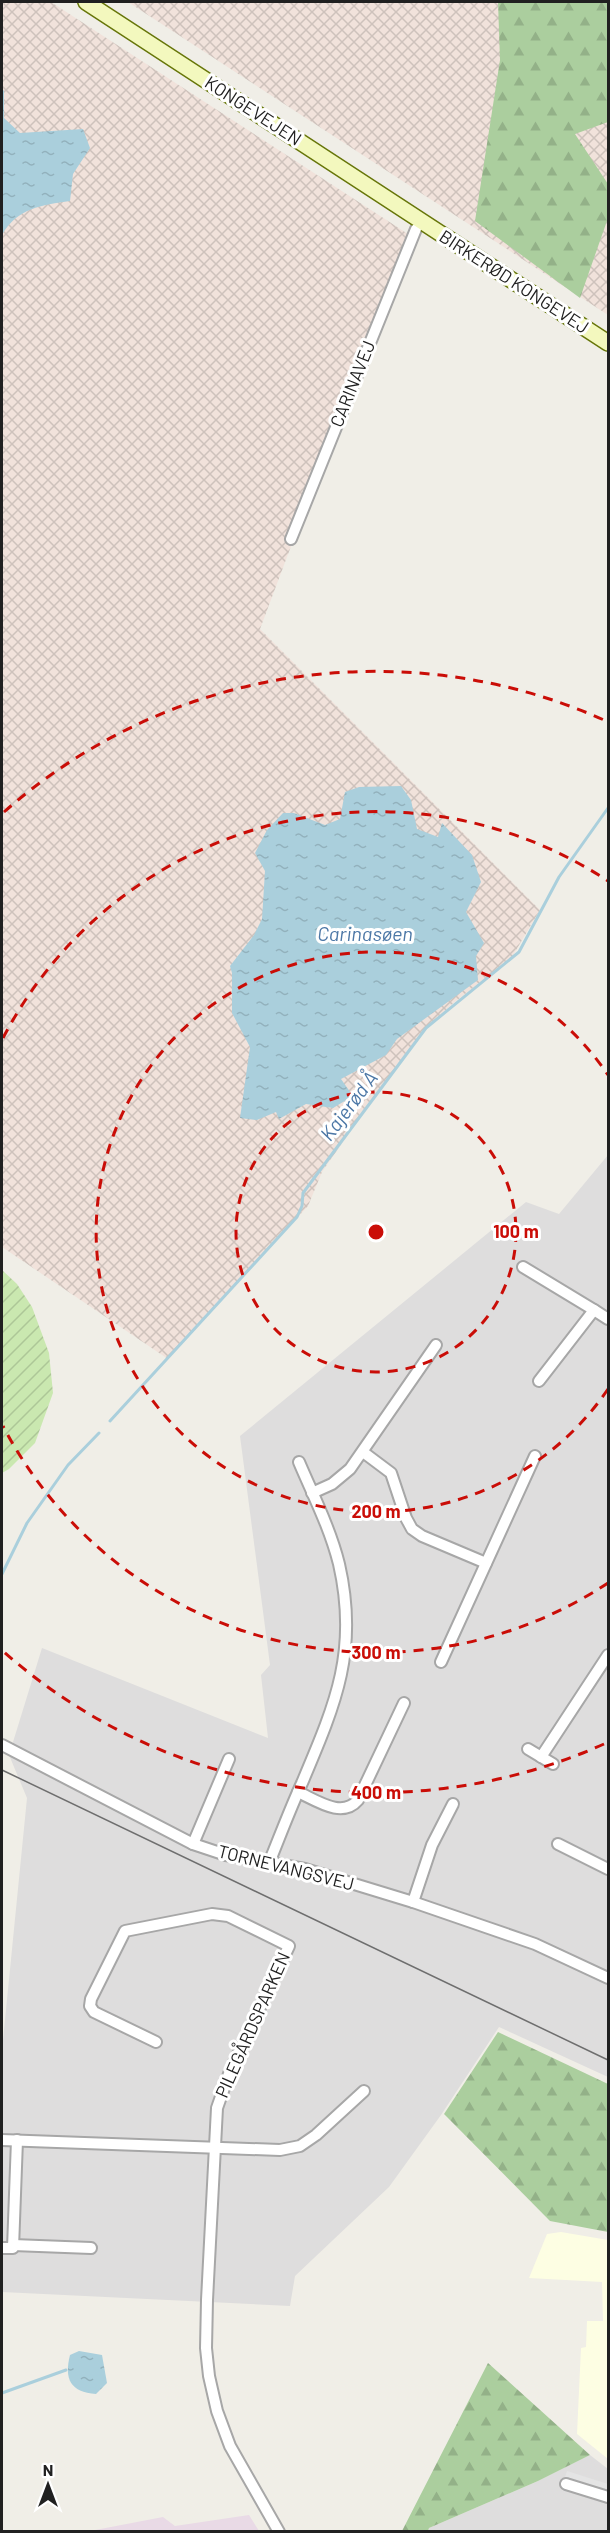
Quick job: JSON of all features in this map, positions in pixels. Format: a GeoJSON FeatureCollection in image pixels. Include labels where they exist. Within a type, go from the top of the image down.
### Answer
{"type":"FeatureCollection","features":[{"type":"Feature","properties":{"kind":"main road","name":"KONGEVEJEN"},"geometry":{"type":"LineString","coordinates":[[86,2],[418,225]]}},
{"type":"Feature","properties":{"kind":"main road","name":"BIRKERØD KONGEVEJ"},"geometry":{"type":"LineString","coordinates":[[418,225],[609,343]]}},
{"type":"Feature","properties":{"kind":"street","name":"CARINAVEJ"},"geometry":{"type":"LineString","coordinates":[[291,539],[418,225]]}},
{"type":"Feature","properties":{"kind":"street"},"geometry":{"type":"LineString","coordinates":[[523,1267],[609,1319]]}},
{"type":"Feature","properties":{"kind":"street"},"geometry":{"type":"LineString","coordinates":[[538,1382],[594,1310]]}},
{"type":"Feature","properties":{"kind":"street"},"geometry":{"type":"LineString","coordinates":[[312,1493],[342,1477],[363,1452],[436,1345]]}},
{"type":"Feature","properties":{"kind":"street"},"geometry":{"type":"LineString","coordinates":[[363,1452],[391,1473],[406,1518],[412,1528],[422,1536],[486,1563]]}},
{"type":"Feature","properties":{"kind":"street"},"geometry":{"type":"LineString","coordinates":[[441,1662],[535,1456]]}},
{"type":"Feature","properties":{"kind":"street"},"geometry":{"type":"LineString","coordinates":[[269,1863],[331,1714],[341,1683],[346,1652],[345,1601],[338,1561],[299,1462]]}},
{"type":"Feature","properties":{"kind":"street"},"geometry":{"type":"LineString","coordinates":[[541,1756],[609,1655]]}},
{"type":"Feature","properties":{"kind":"street"},"geometry":{"type":"LineString","coordinates":[[298,1792],[339,1809],[352,1807],[358,1800],[404,1703]]}},
{"type":"Feature","properties":{"kind":"street","name":"TORNEVANGSVEJ"},"geometry":{"type":"LineString","coordinates":[[2,1744],[193,1844],[226,1856],[305,1869],[413,1902],[535,1944],[608,1976]]}},
{"type":"Feature","properties":{"kind":"street"},"geometry":{"type":"LineString","coordinates":[[528,1749],[553,1764]]}},
{"type":"Feature","properties":{"kind":"street","name":"TORNEVANGSVEJ"},"geometry":{"type":"LineString","coordinates":[[193,1844],[230,1759]]}},
{"type":"Feature","properties":{"kind":"street"},"geometry":{"type":"LineString","coordinates":[[413,1902],[432,1845],[453,1804]]}},
{"type":"Feature","properties":{"kind":"street"},"geometry":{"type":"LineString","coordinates":[[558,1844],[609,1869]]}},
{"type":"Feature","properties":{"kind":"street","name":"PILEGÅRDSPARKEN"},"geometry":{"type":"LineString","coordinates":[[156,2042],[94,2012],[90,2007],[91,2000],[125,1931],[212,1914],[228,1916],[289,1946],[230,2071],[217,2108],[213,2148],[206,2348],[209,2376],[217,2411],[230,2446],[279,2532]]}},
{"type":"Feature","properties":{"kind":"street"},"geometry":{"type":"LineString","coordinates":[[2,2140],[280,2150],[300,2146],[316,2135],[364,2091]]}},
{"type":"Feature","properties":{"kind":"street"},"geometry":{"type":"LineString","coordinates":[[14,2245],[17,2140]]}},
{"type":"Feature","properties":{"kind":"street"},"geometry":{"type":"LineString","coordinates":[[2,2248],[13,2248],[14,2245],[91,2248]]}},
{"type":"Feature","properties":{"kind":"street"},"geometry":{"type":"LineString","coordinates":[[566,2484],[609,2497]]}},
{"type":"Feature","properties":{"kind":"shaded area"},"geometry":{"type":"Polygon","coordinates":[[[2,2],[51,2],[408,234],[260,629],[540,910],[512,957],[451,1005],[428,1027],[365,1110],[322,1172],[308,1206],[168,1359],[2,1247],[2,2]]]}},
{"type":"Feature","properties":{"kind":"shaded area"},"geometry":{"type":"Polygon","coordinates":[[[128,2],[608,2],[608,315],[128,2]]]}},
{"type":"Feature","properties":{"kind":"shaded area"},"geometry":{"type":"Polygon","coordinates":[[[608,1155],[608,2077],[499,2027],[441,2115],[389,2187],[295,2276],[290,2306],[2,2292],[2,2050],[27,1798],[9,1755],[42,1648],[268,1738],[261,1675],[270,1665],[240,1436],[526,1202],[559,1214],[608,1155]]]}},
{"type":"Feature","properties":{"kind":"shaded area"},"geometry":{"type":"Polygon","coordinates":[[[561,2232],[608,2240],[608,2459],[577,2434],[581,2348],[586,2347],[587,2321],[603,2321],[602,2282],[529,2278],[547,2234],[561,2232]]]}},
{"type":"Feature","properties":{"kind":"shaded area"},"geometry":{"type":"Polygon","coordinates":[[[590,2455],[608,2469],[608,2531],[428,2532],[429,2528],[538,2481],[590,2455]]]}},
{"type":"Feature","properties":{"kind":"shaded area"},"geometry":{"type":"Polygon","coordinates":[[[567,2471],[608,2484],[608,2499],[562,2486],[567,2471]]]}},
{"type":"Feature","properties":{"kind":"shaded area"},"geometry":{"type":"Polygon","coordinates":[[[249,2515],[259,2531],[90,2531],[163,2517],[175,2526],[249,2515]]]}},
{"type":"Feature","properties":{"kind":"green space"},"geometry":{"type":"Polygon","coordinates":[[[498,2],[608,2],[608,122],[575,134],[608,184],[608,218],[580,298],[475,221],[500,60],[498,2]]]}},
{"type":"Feature","properties":{"kind":"green space"},"geometry":{"type":"Polygon","coordinates":[[[2,1270],[17,1284],[32,1307],[49,1353],[53,1393],[35,1443],[2,1473],[2,1270]]]}},
{"type":"Feature","properties":{"kind":"green space"},"geometry":{"type":"Polygon","coordinates":[[[498,2032],[608,2084],[608,2232],[550,2221],[444,2114],[498,2032]]]}},
{"type":"Feature","properties":{"kind":"green space"},"geometry":{"type":"Polygon","coordinates":[[[488,2363],[590,2455],[538,2481],[429,2528],[428,2531],[402,2531],[488,2363]]]}},
{"type":"Feature","properties":{"kind":"water"},"geometry":{"type":"Polygon","coordinates":[[[2,89],[4,91],[4,118],[20,133],[83,129],[90,148],[73,174],[70,201],[40,206],[23,213],[8,226],[2,235],[2,89]]]}},
{"type":"Feature","properties":{"kind":"water","name":"Carinasøen"},"geometry":{"type":"Polygon","coordinates":[[[401,786],[411,800],[417,829],[438,837],[442,823],[472,855],[481,882],[466,912],[484,943],[476,956],[478,980],[397,1039],[386,1055],[341,1079],[353,1096],[333,1108],[306,1104],[279,1119],[276,1112],[257,1120],[240,1118],[250,1047],[232,1013],[230,966],[254,935],[262,919],[265,871],[255,853],[267,830],[283,813],[294,813],[325,825],[340,819],[345,792],[359,787],[401,786]]]}},
{"type":"Feature","properties":{"kind":"water"},"geometry":{"type":"Polygon","coordinates":[[[79,2351],[102,2355],[107,2383],[96,2394],[80,2390],[71,2383],[68,2371],[70,2355],[79,2351]]]}},
{"type":"Feature","properties":{"kind":"waterway","name":"Kajerød Å"},"geometry":{"type":"LineString","coordinates":[[110,1421],[297,1217],[302,1206],[303,1193],[426,1028],[519,952],[559,877],[608,808]]}},
{"type":"Feature","properties":{"kind":"waterway","name":"Kajerød Å"},"geometry":{"type":"LineString","coordinates":[[2,1574],[27,1523],[68,1465],[99,1433]]}},
{"type":"Feature","properties":{"kind":"waterway"},"geometry":{"type":"LineString","coordinates":[[2,2393],[66,2370]]}},
{"type":"Feature","properties":{"kind":"tram line"},"geometry":{"type":"LineString","coordinates":[[2,1770],[608,2060]]}}]}
